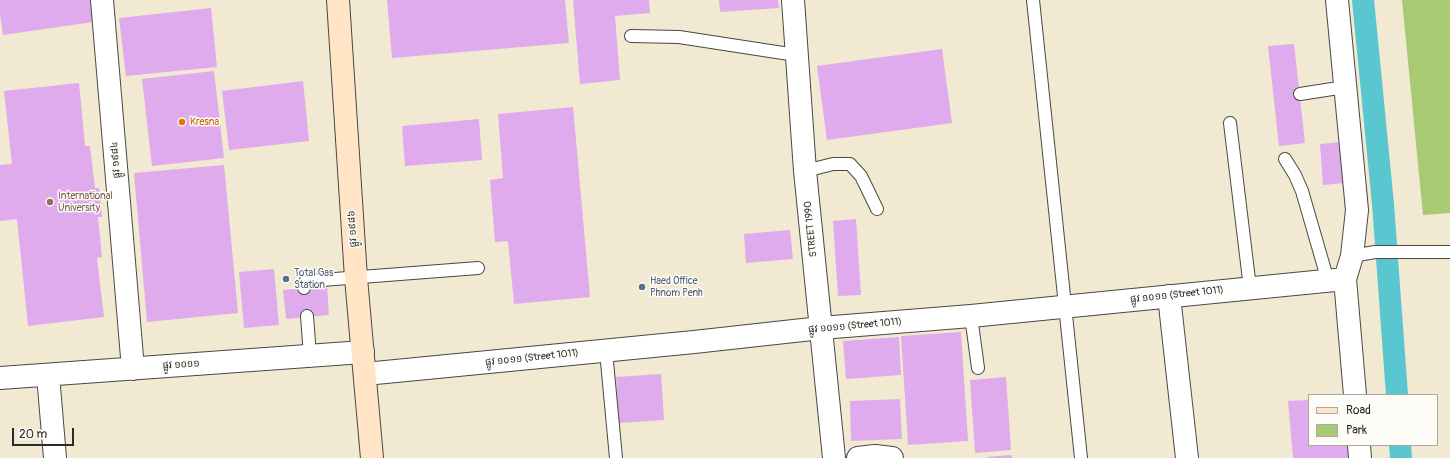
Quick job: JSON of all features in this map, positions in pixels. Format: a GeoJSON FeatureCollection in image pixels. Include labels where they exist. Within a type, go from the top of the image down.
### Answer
{"type":"FeatureCollection","features":[{"type":"Feature","properties":{"kind":"main road","name":"ផ្លូវ ១៩៨៦"},"geometry":{"type":"LineString","coordinates":[[338,0],[356,278],[372,458]]}},
{"type":"Feature","properties":{"kind":"street","name":"ផ្លូវ ១៩៨៤"},"geometry":{"type":"LineString","coordinates":[[102,0],[133,369]]}},
{"type":"Feature","properties":{"kind":"street","name":"STREET 1990"},"geometry":{"type":"LineString","coordinates":[[792,0],[805,171],[834,458]]}},
{"type":"Feature","properties":{"kind":"street"},"geometry":{"type":"LineString","coordinates":[[1337,0],[1357,210],[1352,256],[1336,280],[1355,394]]}},
{"type":"Feature","properties":{"kind":"street","name":"ផ្លូវ ១០១១ (Street 1011)"},"geometry":{"type":"LineString","coordinates":[[365,374],[606,351],[821,328],[971,316],[1336,280]]}},
{"type":"Feature","properties":{"kind":"street"},"geometry":{"type":"LineString","coordinates":[[1169,296],[1187,458]]}},
{"type":"Feature","properties":{"kind":"street","name":"ផ្លូវ ១០១១"},"geometry":{"type":"LineString","coordinates":[[0,378],[363,352]]}},
{"type":"Feature","properties":{"kind":"street"},"geometry":{"type":"LineString","coordinates":[[48,375],[55,458]]}},
{"type":"Feature","properties":{"kind":"street"},"geometry":{"type":"LineString","coordinates":[[1359,446],[1360,458]]}},
{"type":"Feature","properties":{"kind":"street"},"geometry":{"type":"LineString","coordinates":[[858,458],[875,456],[892,458]]}},
{"type":"Feature","properties":{"kind":"lane"},"geometry":{"type":"LineString","coordinates":[[1034,0],[1081,458]]}},
{"type":"Feature","properties":{"kind":"lane"},"geometry":{"type":"LineString","coordinates":[[631,36],[679,37],[796,55]]}},
{"type":"Feature","properties":{"kind":"lane"},"geometry":{"type":"LineString","coordinates":[[1300,94],[1345,88]]}},
{"type":"Feature","properties":{"kind":"lane"},"geometry":{"type":"LineString","coordinates":[[1230,123],[1250,288]]}},
{"type":"Feature","properties":{"kind":"lane"},"geometry":{"type":"LineString","coordinates":[[1285,159],[1295,175],[1302,191],[1336,280]]}},
{"type":"Feature","properties":{"kind":"lane"},"geometry":{"type":"LineString","coordinates":[[805,171],[833,164],[850,164],[861,176],[877,209]]}},
{"type":"Feature","properties":{"kind":"lane"},"geometry":{"type":"LineString","coordinates":[[1352,256],[1375,252],[1450,252]]}},
{"type":"Feature","properties":{"kind":"lane"},"geometry":{"type":"LineString","coordinates":[[304,288],[306,282],[309,281],[478,268]]}},
{"type":"Feature","properties":{"kind":"lane"},"geometry":{"type":"LineString","coordinates":[[307,316],[310,356]]}},
{"type":"Feature","properties":{"kind":"lane"},"geometry":{"type":"LineString","coordinates":[[971,316],[978,368]]}},
{"type":"Feature","properties":{"kind":"lane"},"geometry":{"type":"LineString","coordinates":[[606,351],[616,458]]}},
{"type":"Feature","properties":{"kind":"green space"},"geometry":{"type":"Polygon","coordinates":[[[1402,0],[1450,0],[1450,213],[1423,215],[1402,0]]]}},
{"type":"Feature","properties":{"kind":"building"},"geometry":{"type":"Polygon","coordinates":[[[0,0],[90,0],[93,22],[3,35],[0,0]]]}},
{"type":"Feature","properties":{"kind":"building"},"geometry":{"type":"Polygon","coordinates":[[[387,0],[565,0],[569,43],[392,58],[387,0]]]}},
{"type":"Feature","properties":{"kind":"building"},"geometry":{"type":"Polygon","coordinates":[[[573,0],[649,0],[650,13],[615,16],[620,80],[580,84],[573,0]]]}},
{"type":"Feature","properties":{"kind":"building"},"geometry":{"type":"Polygon","coordinates":[[[719,0],[778,0],[779,8],[720,12],[719,0]]]}},
{"type":"Feature","properties":{"kind":"building"},"geometry":{"type":"Polygon","coordinates":[[[211,8],[217,67],[126,76],[119,18],[211,8]]]}},
{"type":"Feature","properties":{"kind":"building"},"geometry":{"type":"Polygon","coordinates":[[[1294,44],[1305,143],[1279,146],[1268,46],[1294,44]]]}},
{"type":"Feature","properties":{"kind":"building"},"geometry":{"type":"Polygon","coordinates":[[[942,49],[952,123],[827,140],[817,66],[942,49]]]}},
{"type":"Feature","properties":{"kind":"building"},"geometry":{"type":"Polygon","coordinates":[[[214,71],[224,158],[152,166],[142,79],[214,71]]]}},
{"type":"Feature","properties":{"kind":"building"},"geometry":{"type":"Polygon","coordinates":[[[303,81],[309,141],[229,150],[222,91],[303,81]]]}},
{"type":"Feature","properties":{"kind":"building","name":"International University"},"geometry":{"type":"Polygon","coordinates":[[[79,83],[85,146],[90,146],[95,188],[99,188],[102,217],[98,217],[102,257],[97,258],[104,317],[28,326],[17,219],[0,221],[0,165],[12,164],[4,91],[79,83]]]}},
{"type":"Feature","properties":{"kind":"building"},"geometry":{"type":"Polygon","coordinates":[[[573,107],[590,297],[514,304],[508,241],[495,242],[490,180],[503,178],[498,114],[573,107]]]}},
{"type":"Feature","properties":{"kind":"building"},"geometry":{"type":"Polygon","coordinates":[[[479,119],[482,160],[405,166],[402,126],[479,119]]]}},
{"type":"Feature","properties":{"kind":"building"},"geometry":{"type":"Polygon","coordinates":[[[1341,142],[1344,183],[1323,185],[1320,144],[1341,142]]]}},
{"type":"Feature","properties":{"kind":"building"},"geometry":{"type":"Polygon","coordinates":[[[224,165],[238,313],[147,322],[134,173],[224,165]]]}},
{"type":"Feature","properties":{"kind":"building"},"geometry":{"type":"Polygon","coordinates":[[[856,219],[861,295],[838,296],[833,221],[856,219]]]}},
{"type":"Feature","properties":{"kind":"building"},"geometry":{"type":"Polygon","coordinates":[[[790,230],[793,259],[746,263],[744,234],[790,230]]]}},
{"type":"Feature","properties":{"kind":"building"},"geometry":{"type":"Polygon","coordinates":[[[274,269],[279,325],[244,328],[239,272],[274,269]]]}},
{"type":"Feature","properties":{"kind":"building"},"geometry":{"type":"Polygon","coordinates":[[[327,286],[329,315],[286,319],[283,290],[327,286]]]}},
{"type":"Feature","properties":{"kind":"building"},"geometry":{"type":"Polygon","coordinates":[[[961,332],[968,441],[908,445],[901,336],[961,332]]]}},
{"type":"Feature","properties":{"kind":"building"},"geometry":{"type":"Polygon","coordinates":[[[899,337],[901,375],[846,379],[843,341],[899,337]]]}},
{"type":"Feature","properties":{"kind":"building"},"geometry":{"type":"Polygon","coordinates":[[[661,374],[664,420],[619,423],[616,377],[661,374]]]}},
{"type":"Feature","properties":{"kind":"building"},"geometry":{"type":"Polygon","coordinates":[[[1006,377],[1011,450],[975,453],[970,380],[1006,377]]]}},
{"type":"Feature","properties":{"kind":"building"},"geometry":{"type":"Polygon","coordinates":[[[900,399],[902,439],[851,441],[850,401],[900,399]]]}},
{"type":"Feature","properties":{"kind":"building"},"geometry":{"type":"Polygon","coordinates":[[[1308,400],[1308,446],[1353,446],[1354,458],[1293,458],[1288,401],[1308,400]]]}},
{"type":"Feature","properties":{"kind":"building"},"geometry":{"type":"Polygon","coordinates":[[[1011,455],[1012,458],[987,458],[987,457],[1011,455]]]}},
{"type":"Feature","properties":{"kind":"waterway"},"geometry":{"type":"LineString","coordinates":[[1363,0],[1383,204],[1397,394]]}},
{"type":"Feature","properties":{"kind":"waterway"},"geometry":{"type":"LineString","coordinates":[[1400,446],[1401,458]]}},
{"type":"Feature","properties":{"kind":"place","name":"Kresna"},"geometry":{"type":"Point","coordinates":[182,122]}},
{"type":"Feature","properties":{"kind":"place","name":"International University"},"geometry":{"type":"Point","coordinates":[50,202]}},
{"type":"Feature","properties":{"kind":"place","name":"Total Gas Station"},"geometry":{"type":"Point","coordinates":[286,279]}},
{"type":"Feature","properties":{"kind":"place","name":"Haed Office Phnom Penh"},"geometry":{"type":"Point","coordinates":[642,287]}}]}
